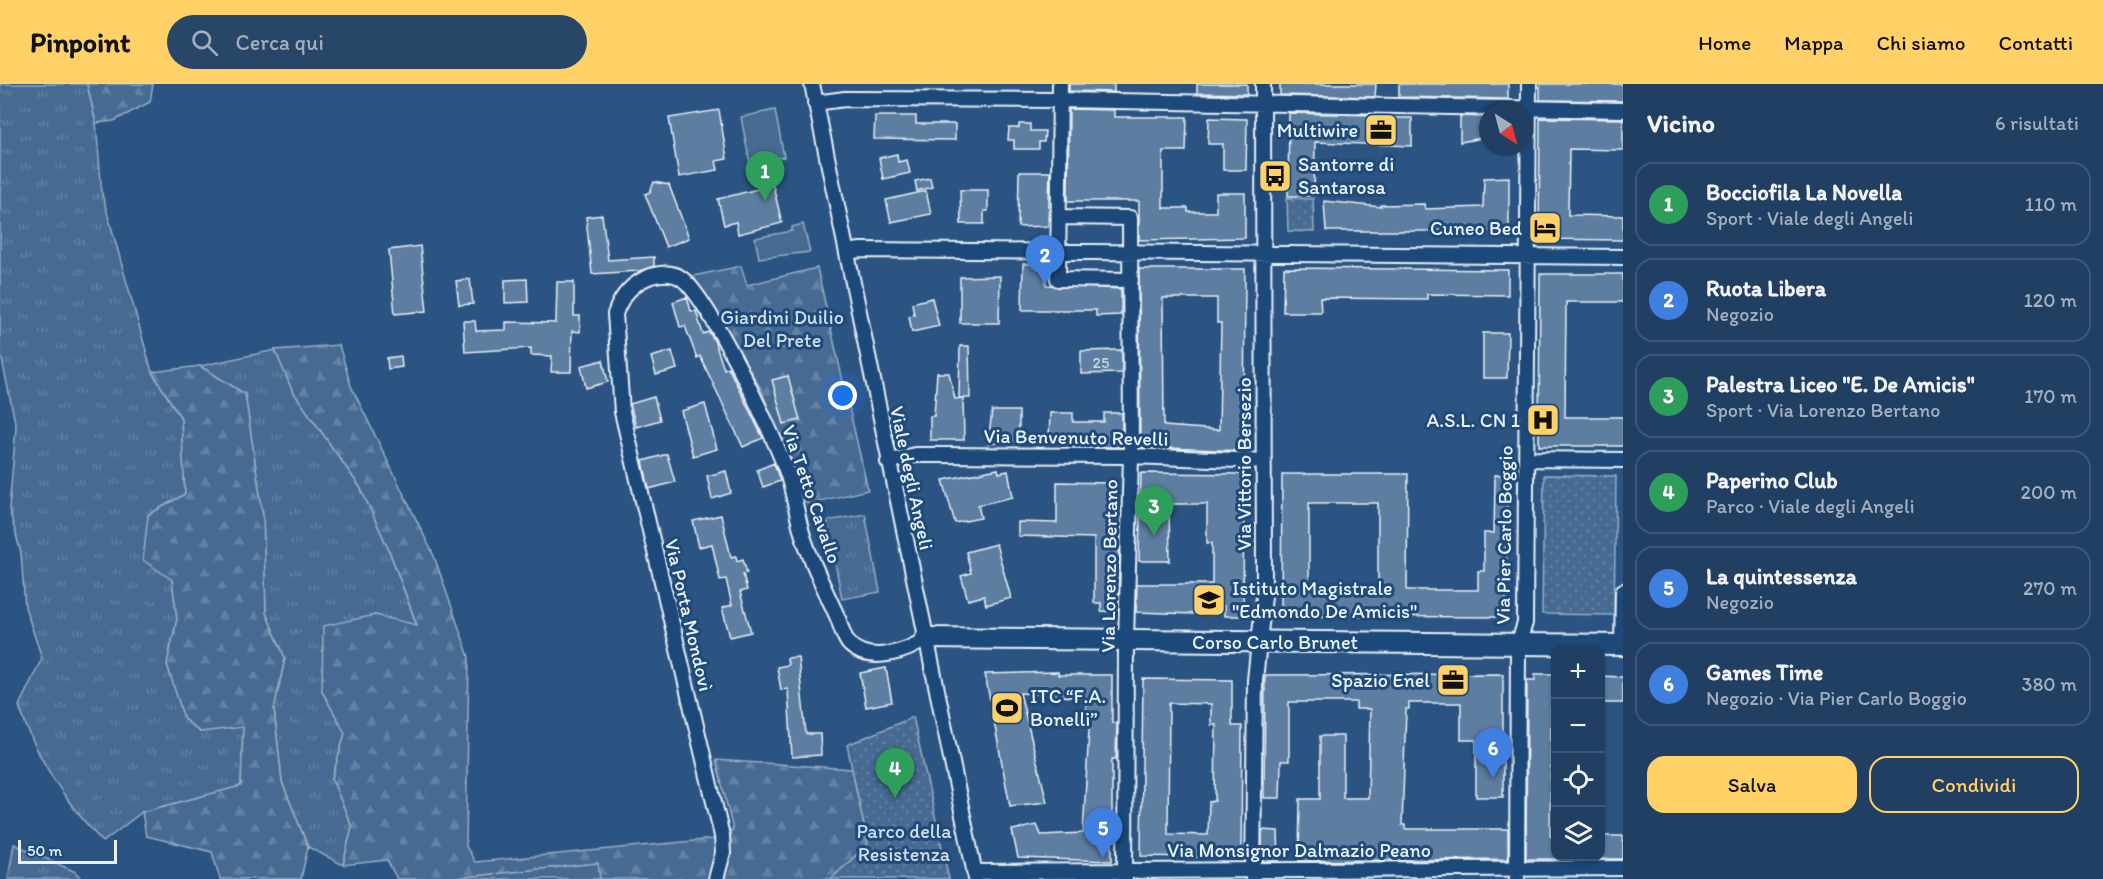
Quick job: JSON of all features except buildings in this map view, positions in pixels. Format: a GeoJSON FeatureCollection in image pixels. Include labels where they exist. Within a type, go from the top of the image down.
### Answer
{"type":"FeatureCollection","features":[{"type":"Feature","properties":{"kind":"street","name":"Viale degli Angeli"},"geometry":{"type":"LineString","coordinates":[[812,84],[888,462],[927,638],[975,875]]}},
{"type":"Feature","properties":{"kind":"street"},"geometry":{"type":"LineString","coordinates":[[1059,84],[1058,279],[1131,280]]}},
{"type":"Feature","properties":{"kind":"street","name":"Via Vittorio Bersezio"},"geometry":{"type":"LineString","coordinates":[[1253,874],[1255,680],[1264,596],[1263,84]]}},
{"type":"Feature","properties":{"kind":"street","name":"Via Pier Carlo Boggio"},"geometry":{"type":"LineString","coordinates":[[1529,84],[1529,102]]}},
{"type":"Feature","properties":{"kind":"street"},"geometry":{"type":"LineString","coordinates":[[815,103],[845,99],[1059,100],[1479,108]]}},
{"type":"Feature","properties":{"kind":"street"},"geometry":{"type":"LineString","coordinates":[[1533,109],[1623,110]]}},
{"type":"Feature","properties":{"kind":"street","name":"Via Pier Carlo Boggio"},"geometry":{"type":"LineString","coordinates":[[1517,874],[1518,645],[1525,623],[1528,156]]}},
{"type":"Feature","properties":{"kind":"street","name":"Via Lorenzo Bertano"},"geometry":{"type":"LineString","coordinates":[[1059,217],[1130,218],[1131,456],[1126,641],[1125,875]]}},
{"type":"Feature","properties":{"kind":"street"},"geometry":{"type":"LineString","coordinates":[[847,252],[869,250],[1130,254],[1264,252],[1623,257]]}},
{"type":"Feature","properties":{"kind":"street","name":"Via Tetto Cavallo"},"geometry":{"type":"LineString","coordinates":[[617,358],[615,315],[627,290],[649,277],[662,274],[671,274],[687,283],[712,320],[767,425],[787,472],[804,539],[848,642],[865,652],[894,653],[910,650],[927,638]]}},
{"type":"Feature","properties":{"kind":"street","name":"Via Porta Mondovì"},"geometry":{"type":"LineString","coordinates":[[617,358],[622,412],[722,836],[723,853],[716,879]]}},
{"type":"Feature","properties":{"kind":"street","name":"Via Benvenuto Revelli"},"geometry":{"type":"LineString","coordinates":[[888,462],[915,455],[1131,456],[1264,461]]}},
{"type":"Feature","properties":{"kind":"street"},"geometry":{"type":"LineString","coordinates":[[1526,459],[1623,460]]}},
{"type":"Feature","properties":{"kind":"street"},"geometry":{"type":"LineString","coordinates":[[1623,591],[1623,645]]}},
{"type":"Feature","properties":{"kind":"street","name":"Corso Carlo Brunet"},"geometry":{"type":"LineString","coordinates":[[927,638],[1623,645]]}},
{"type":"Feature","properties":{"kind":"street","name":"Via Monsignor Dalmazio Peano"},"geometry":{"type":"LineString","coordinates":[[975,875],[1517,874],[1623,868]]}},
{"type":"Feature","properties":{"kind":"green space"},"geometry":{"type":"Polygon","coordinates":[[[0,84],[87,84],[96,123],[102,194],[152,372],[181,418],[185,494],[148,515],[172,580],[177,619],[167,664],[185,720],[200,732],[243,726],[241,786],[142,812],[103,842],[76,811],[53,778],[34,744],[19,706],[42,658],[25,607],[21,553],[9,509],[16,427],[0,350],[0,84]]]}},
{"type":"Feature","properties":{"kind":"green space"},"geometry":{"type":"Polygon","coordinates":[[[87,84],[153,84],[150,102],[114,121],[96,123],[87,84]]]}},
{"type":"Feature","properties":{"kind":"green space"},"geometry":{"type":"Polygon","coordinates":[[[775,110],[784,157],[750,164],[741,117],[775,110]]]}},
{"type":"Feature","properties":{"kind":"green space"},"geometry":{"type":"Polygon","coordinates":[[[1287,198],[1313,199],[1314,232],[1288,231],[1287,198]]]}},
{"type":"Feature","properties":{"kind":"green space"},"geometry":{"type":"Polygon","coordinates":[[[803,224],[810,252],[759,258],[755,238],[792,231],[792,227],[803,224]]]}},
{"type":"Feature","properties":{"kind":"green space","name":"Giardini Duilio Del Prete"},"geometry":{"type":"Polygon","coordinates":[[[741,266],[747,285],[817,268],[868,490],[807,504],[760,387],[693,276],[741,266]]]}},
{"type":"Feature","properties":{"kind":"green space"},"geometry":{"type":"Polygon","coordinates":[[[339,345],[351,386],[434,556],[469,657],[466,846],[475,862],[714,839],[733,830],[716,760],[852,769],[868,844],[831,879],[600,879],[597,863],[447,879],[397,879],[387,860],[343,865],[352,827],[332,779],[345,733],[322,691],[323,626],[375,615],[417,625],[389,550],[360,487],[292,390],[275,350],[339,345]]]}},
{"type":"Feature","properties":{"kind":"green space"},"geometry":{"type":"Polygon","coordinates":[[[275,350],[292,390],[360,487],[389,550],[417,626],[375,615],[322,691],[345,733],[332,779],[352,827],[343,865],[308,847],[282,782],[274,709],[285,658],[266,613],[263,516],[245,394],[200,366],[275,350]]]}},
{"type":"Feature","properties":{"kind":"green space"},"geometry":{"type":"Polygon","coordinates":[[[200,366],[245,394],[263,516],[266,613],[285,658],[274,709],[282,782],[308,847],[301,879],[220,879],[212,852],[146,836],[142,812],[241,786],[243,727],[200,732],[184,719],[167,664],[177,619],[172,580],[143,560],[148,515],[185,494],[181,418],[152,372],[200,366]]]}},
{"type":"Feature","properties":{"kind":"green space"},"geometry":{"type":"Polygon","coordinates":[[[1544,475],[1616,476],[1614,615],[1542,614],[1544,475]]]}},
{"type":"Feature","properties":{"kind":"green space"},"geometry":{"type":"Polygon","coordinates":[[[865,514],[880,592],[842,599],[827,521],[865,514]]]}},
{"type":"Feature","properties":{"kind":"green space","name":"Parco della Resistenza"},"geometry":{"type":"Polygon","coordinates":[[[913,717],[949,879],[831,879],[868,844],[847,745],[913,717]]]}},
{"type":"Feature","properties":{"kind":"green space"},"geometry":{"type":"Polygon","coordinates":[[[14,844],[76,872],[81,879],[8,879],[14,844]]]}},
{"type":"Feature","properties":{"kind":"green space"},"geometry":{"type":"Polygon","coordinates":[[[598,863],[600,879],[447,879],[598,863]]]}},
{"type":"Feature","properties":{"kind":"place","name":"Multiwire"},"geometry":{"type":"Point","coordinates":[1381,130]}},
{"type":"Feature","properties":{"kind":"place","name":"Santorre di Santarosa"},"geometry":{"type":"Point","coordinates":[1275,176]}},
{"type":"Feature","properties":{"kind":"place","name":"Bocciofila La Novella"},"geometry":{"type":"Point","coordinates":[765,201]}},
{"type":"Feature","properties":{"kind":"place","name":"Cuneo Bed"},"geometry":{"type":"Point","coordinates":[1545,228]}},
{"type":"Feature","properties":{"kind":"place","name":"Ruota Libera"},"geometry":{"type":"Point","coordinates":[1045,285]}},
{"type":"Feature","properties":{"kind":"place","name":"A.S.L. CN 1"},"geometry":{"type":"Point","coordinates":[1543,420]}},
{"type":"Feature","properties":{"kind":"place","name":"Palestra Liceo \"E. De Amicis\""},"geometry":{"type":"Point","coordinates":[1154,536]}},
{"type":"Feature","properties":{"kind":"place","name":"Istituto Magistrale \"Edmondo De Amicis\""},"geometry":{"type":"Point","coordinates":[1209,600]}},
{"type":"Feature","properties":{"kind":"place","name":"Spazio Enel"},"geometry":{"type":"Point","coordinates":[1453,680]}},
{"type":"Feature","properties":{"kind":"place","name":"ITC “F.A. Bonelli”"},"geometry":{"type":"Point","coordinates":[1007,708]}},
{"type":"Feature","properties":{"kind":"place","name":"Games Time"},"geometry":{"type":"Point","coordinates":[1493,778]}},
{"type":"Feature","properties":{"kind":"place","name":"Paperino Club"},"geometry":{"type":"Point","coordinates":[895,798]}},
{"type":"Feature","properties":{"kind":"place","name":"La quintessenza"},"geometry":{"type":"Point","coordinates":[1103,858]}}]}
